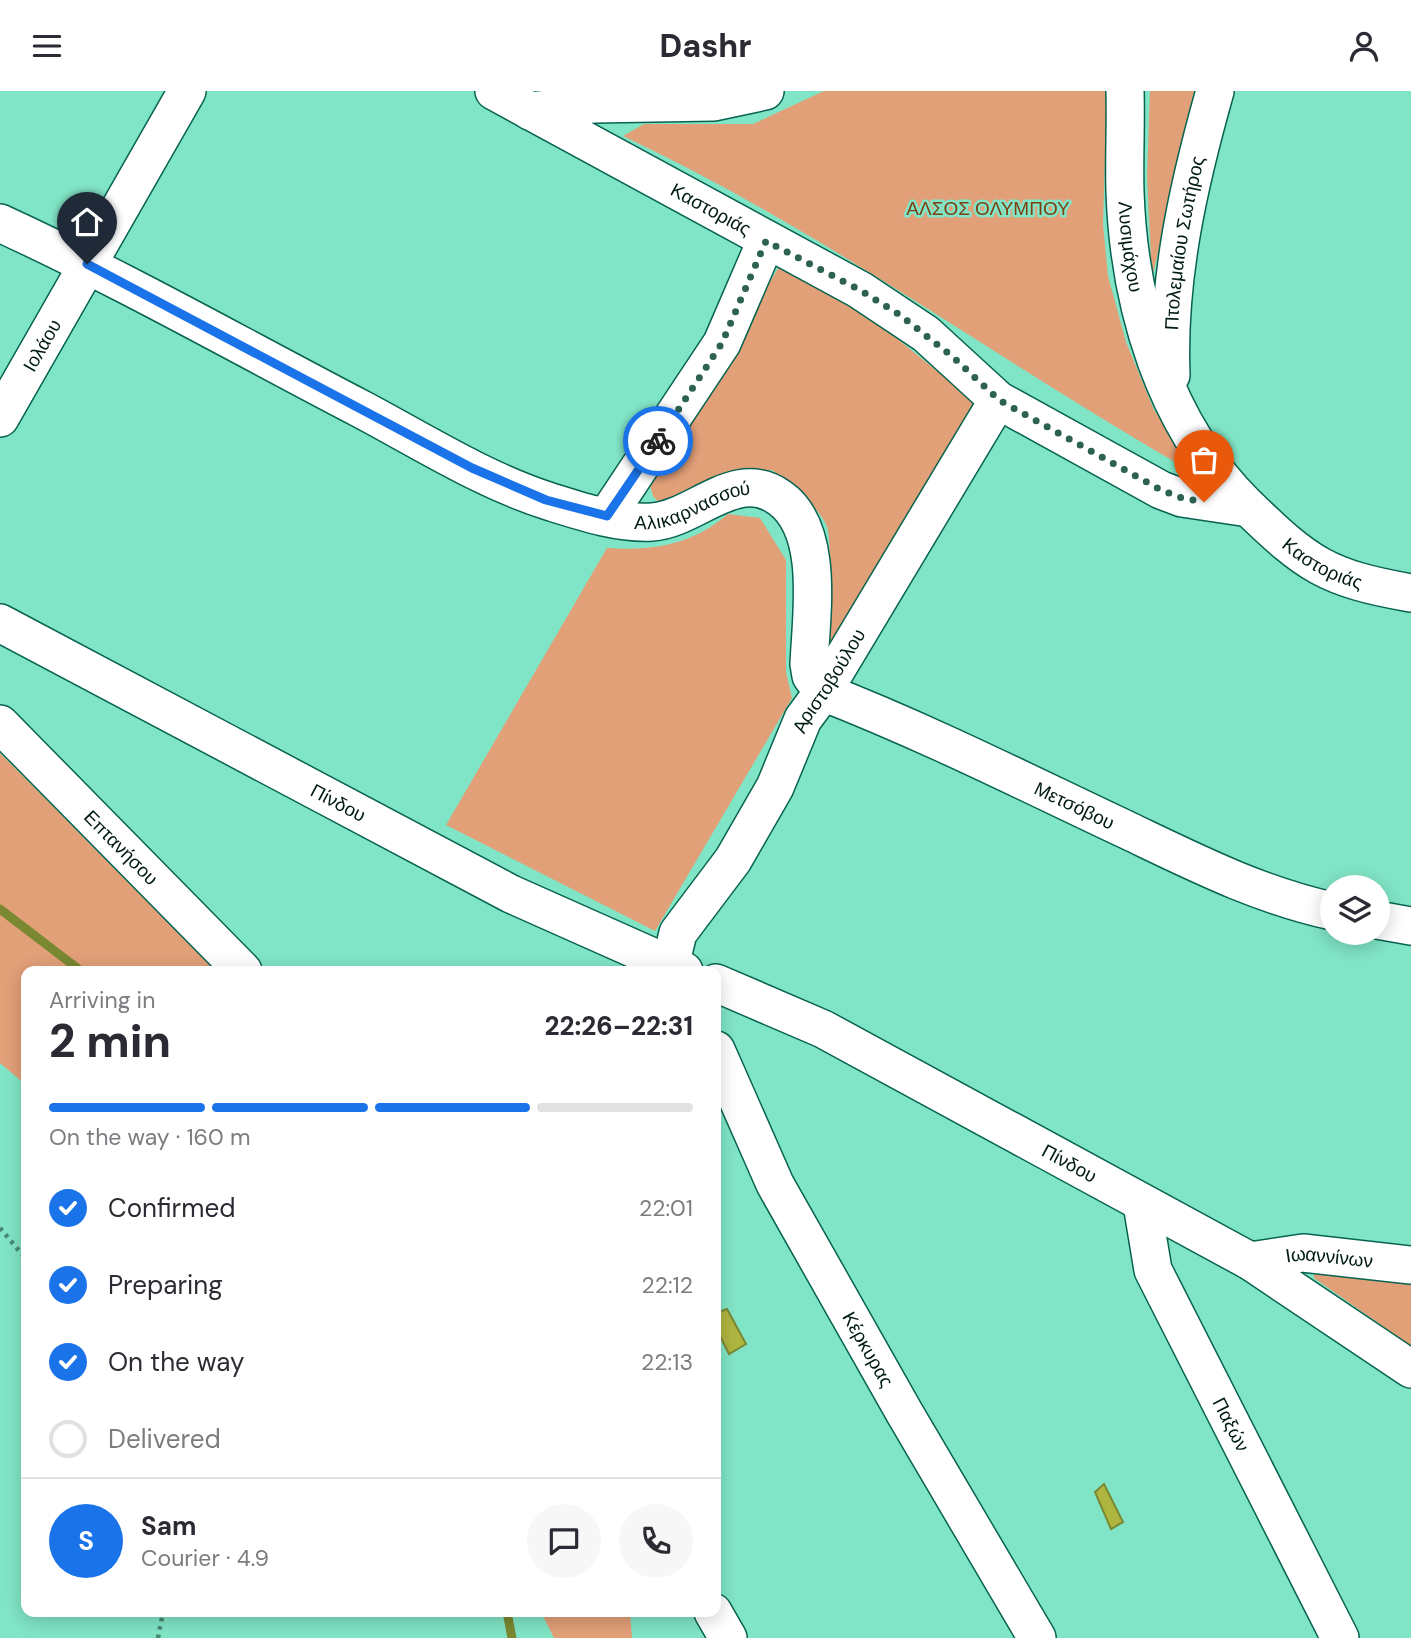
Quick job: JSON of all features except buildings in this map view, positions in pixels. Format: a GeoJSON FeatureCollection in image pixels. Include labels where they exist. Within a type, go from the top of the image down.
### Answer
{"type":"FeatureCollection","features":[{"type":"Feature","properties":{"kind":"street","name":"Ιολάου"},"geometry":{"type":"LineString","coordinates":[[0,418],[187,91]]}},
{"type":"Feature","properties":{"kind":"street","name":"Καστοριάς"},"geometry":{"type":"LineString","coordinates":[[494,91],[860,290],[900,315],[953,357],[999,400],[1161,490],[1182,498],[1249,508]]}},
{"type":"Feature","properties":{"kind":"street"},"geometry":{"type":"LineString","coordinates":[[530,111],[593,104],[703,103],[765,91]]}},
{"type":"Feature","properties":{"kind":"street","name":"Λυσιμάχου"},"geometry":{"type":"LineString","coordinates":[[1125,91],[1125,191],[1132,261],[1148,336],[1172,397]]}},
{"type":"Feature","properties":{"kind":"street","name":"Πτολεμαίου Σωτήρος"},"geometry":{"type":"LineString","coordinates":[[1172,397],[1170,354],[1178,257],[1189,181],[1215,91]]}},
{"type":"Feature","properties":{"kind":"street","name":"Αλικαρνασσού"},"geometry":{"type":"LineString","coordinates":[[0,223],[87,264],[492,478],[546,500],[607,516],[637,521],[665,520],[686,513],[720,493],[739,489],[769,492],[786,503],[800,521],[807,545],[812,588],[809,664],[811,676],[823,692]]}},
{"type":"Feature","properties":{"kind":"street"},"geometry":{"type":"LineString","coordinates":[[607,516],[722,343],[766,241]]}},
{"type":"Feature","properties":{"kind":"street","name":"Καστοριάς"},"geometry":{"type":"LineString","coordinates":[[1172,397],[1194,444],[1232,492],[1290,548],[1329,573],[1370,586],[1411,593]]}},
{"type":"Feature","properties":{"kind":"street","name":"Αριστοβούλου"},"geometry":{"type":"LineString","coordinates":[[677,966],[678,933],[733,860],[775,787],[803,719],[823,692],[999,400]]}},
{"type":"Feature","properties":{"kind":"street","name":"Πίνδου"},"geometry":{"type":"LineString","coordinates":[[0,623],[512,894],[670,966]]}},
{"type":"Feature","properties":{"kind":"street","name":"Μετσόβου"},"geometry":{"type":"LineString","coordinates":[[823,692],[958,748],[1213,872],[1278,897],[1320,908]]}},
{"type":"Feature","properties":{"kind":"street","name":"Επτανήσου"},"geometry":{"type":"LineString","coordinates":[[0,724],[238,966]]}},
{"type":"Feature","properties":{"kind":"street"},"geometry":{"type":"LineString","coordinates":[[1390,922],[1411,926]]}},
{"type":"Feature","properties":{"kind":"street","name":"Πίνδου"},"geometry":{"type":"LineString","coordinates":[[721,985],[822,1028],[1142,1205],[1250,1261],[1411,1369]]}},
{"type":"Feature","properties":{"kind":"street","name":"Κέρκυρας"},"geometry":{"type":"LineString","coordinates":[[721,1061],[775,1184],[904,1412],[1037,1638]]}},
{"type":"Feature","properties":{"kind":"street","name":"Παξών"},"geometry":{"type":"LineString","coordinates":[[1142,1205],[1153,1271],[1340,1638]]}},
{"type":"Feature","properties":{"kind":"street","name":"Ιωαννίνων"},"geometry":{"type":"LineString","coordinates":[[1250,1261],[1304,1253],[1411,1265]]}},
{"type":"Feature","properties":{"kind":"street"},"geometry":{"type":"LineString","coordinates":[[716,1617],[728,1638]]}},
{"type":"Feature","properties":{"kind":"path"},"geometry":{"type":"LineString","coordinates":[[0,1228],[21,1253]]}},
{"type":"Feature","properties":{"kind":"path"},"geometry":{"type":"LineString","coordinates":[[158,1638],[162,1617]]}},
{"type":"Feature","properties":{"kind":"green space","name":"ΑΛΣΟΣ ΟΛΥΜΠΟΥ"},"geometry":{"type":"Polygon","coordinates":[[[824,91],[1107,91],[1103,224],[1108,276],[1126,342],[1154,410],[1198,475],[843,256],[698,173],[623,136],[644,124],[753,124],[824,91]]]}},
{"type":"Feature","properties":{"kind":"green space"},"geometry":{"type":"Polygon","coordinates":[[[1150,91],[1194,91],[1152,279],[1147,176],[1150,91]]]}},
{"type":"Feature","properties":{"kind":"green space"},"geometry":{"type":"Polygon","coordinates":[[[780,265],[878,323],[975,402],[836,641],[826,644],[830,564],[828,533],[821,516],[802,495],[772,470],[715,480],[689,491],[663,507],[653,496],[650,486],[780,265]]]}},
{"type":"Feature","properties":{"kind":"green space"},"geometry":{"type":"Polygon","coordinates":[[[728,514],[760,518],[786,560],[786,672],[792,698],[655,931],[446,825],[607,548],[671,544],[700,533],[728,514]]]}},
{"type":"Feature","properties":{"kind":"green space"},"geometry":{"type":"Polygon","coordinates":[[[0,753],[211,966],[21,966],[21,1081],[0,1063],[0,753]]]}},
{"type":"Feature","properties":{"kind":"green space"},"geometry":{"type":"Polygon","coordinates":[[[1314,1268],[1411,1277],[1411,1346],[1314,1278],[1314,1268]]]}},
{"type":"Feature","properties":{"kind":"green space"},"geometry":{"type":"Polygon","coordinates":[[[544,1617],[630,1617],[632,1638],[554,1638],[544,1617]]]}},
{"type":"Feature","properties":{"kind":"shaded area"},"geometry":{"type":"Polygon","coordinates":[[[727,1309],[746,1344],[729,1354],[721,1338],[721,1311],[727,1309]]]}},
{"type":"Feature","properties":{"kind":"shaded area"},"geometry":{"type":"Polygon","coordinates":[[[1104,1484],[1123,1522],[1111,1529],[1095,1492],[1104,1484]]]}},
{"type":"Feature","properties":{"kind":"waterway"},"geometry":{"type":"LineString","coordinates":[[0,909],[74,966]]}},
{"type":"Feature","properties":{"kind":"waterway"},"geometry":{"type":"LineString","coordinates":[[508,1617],[512,1638]]}},
{"type":"Feature","properties":{"kind":"way so far"},"geometry":{"type":"LineString","coordinates":[[658,441],[722,343],[746,293],[766,241],[819,267],[900,315],[953,357],[999,400],[1161,490],[1204,502]]}},
{"type":"Feature","properties":{"kind":"route"},"geometry":{"type":"LineString","coordinates":[[87,264],[472,468],[546,500],[607,516],[658,441]]}}]}
